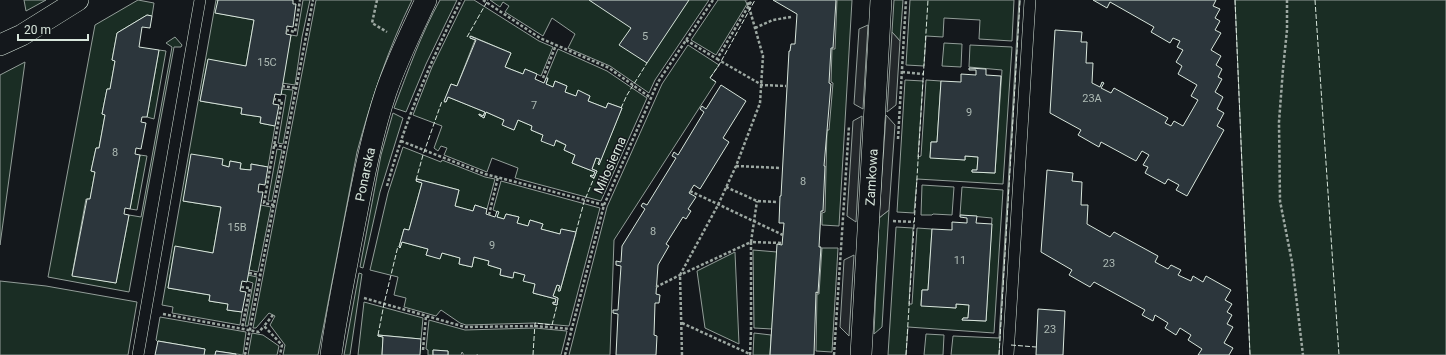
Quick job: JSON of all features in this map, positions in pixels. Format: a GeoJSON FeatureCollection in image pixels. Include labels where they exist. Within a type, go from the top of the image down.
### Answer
{"type":"FeatureCollection","features":[{"type":"Feature","properties":{"kind":"street"},"geometry":{"type":"LineString","coordinates":[[0,45],[22,35],[78,0]]}},
{"type":"Feature","properties":{"kind":"street","name":"Ponarska"},"geometry":{"type":"LineString","coordinates":[[331,355],[358,206],[374,135],[386,92],[426,0]]}},
{"type":"Feature","properties":{"kind":"street","name":"Zamkowa"},"geometry":{"type":"LineString","coordinates":[[861,355],[881,0]]}},
{"type":"Feature","properties":{"kind":"lane"},"geometry":{"type":"LineString","coordinates":[[138,355],[200,0]]}},
{"type":"Feature","properties":{"kind":"lane"},"geometry":{"type":"LineString","coordinates":[[1008,355],[1030,0]]}},
{"type":"Feature","properties":{"kind":"path"},"geometry":{"type":"LineString","coordinates":[[286,30],[295,32],[300,0]]}},
{"type":"Feature","properties":{"kind":"path"},"geometry":{"type":"LineString","coordinates":[[246,355],[313,0]]}},
{"type":"Feature","properties":{"kind":"path"},"geometry":{"type":"LineString","coordinates":[[377,0],[372,23],[406,43]]}},
{"type":"Feature","properties":{"kind":"path"},"geometry":{"type":"LineString","coordinates":[[386,189],[401,141],[423,82],[438,46],[461,0]]}},
{"type":"Feature","properties":{"kind":"path"},"geometry":{"type":"LineString","coordinates":[[483,0],[540,38],[609,68],[651,98]]}},
{"type":"Feature","properties":{"kind":"path","name":"Miłosierna"},"geometry":{"type":"LineString","coordinates":[[565,355],[604,205],[658,82],[714,0]]}},
{"type":"Feature","properties":{"kind":"path"},"geometry":{"type":"LineString","coordinates":[[682,355],[680,275],[718,205],[736,166],[760,102],[763,56],[747,0]]}},
{"type":"Feature","properties":{"kind":"path"},"geometry":{"type":"LineString","coordinates":[[716,59],[752,0]]}},
{"type":"Feature","properties":{"kind":"path"},"geometry":{"type":"LineString","coordinates":[[1287,0],[1287,30],[1282,69],[1279,122],[1279,181],[1280,201],[1292,262],[1303,355]]}},
{"type":"Feature","properties":{"kind":"path"},"geometry":{"type":"LineString","coordinates":[[755,28],[773,20],[791,17]]}},
{"type":"Feature","properties":{"kind":"path"},"geometry":{"type":"LineString","coordinates":[[686,40],[762,85],[786,86]]}},
{"type":"Feature","properties":{"kind":"path"},"geometry":{"type":"LineString","coordinates":[[544,78],[556,46]]}},
{"type":"Feature","properties":{"kind":"path"},"geometry":{"type":"LineString","coordinates":[[902,72],[923,74]]}},
{"type":"Feature","properties":{"kind":"path"},"geometry":{"type":"LineString","coordinates":[[282,86],[296,88]]}},
{"type":"Feature","properties":{"kind":"path"},"geometry":{"type":"LineString","coordinates":[[274,99],[282,101],[264,203],[274,205]]}},
{"type":"Feature","properties":{"kind":"path"},"geometry":{"type":"LineString","coordinates":[[834,355],[850,118]]}},
{"type":"Feature","properties":{"kind":"path"},"geometry":{"type":"LineString","coordinates":[[401,141],[485,174],[604,205]]}},
{"type":"Feature","properties":{"kind":"path"},"geometry":{"type":"LineString","coordinates":[[274,146],[285,148]]}},
{"type":"Feature","properties":{"kind":"path"},"geometry":{"type":"LineString","coordinates":[[736,166],[781,168]]}},
{"type":"Feature","properties":{"kind":"path"},"geometry":{"type":"LineString","coordinates":[[489,215],[498,177]]}},
{"type":"Feature","properties":{"kind":"path"},"geometry":{"type":"LineString","coordinates":[[726,187],[757,201],[778,202]]}},
{"type":"Feature","properties":{"kind":"path"},"geometry":{"type":"LineString","coordinates":[[690,191],[783,235]]}},
{"type":"Feature","properties":{"kind":"path"},"geometry":{"type":"LineString","coordinates":[[682,323],[750,354],[751,242],[757,201]]}},
{"type":"Feature","properties":{"kind":"path"},"geometry":{"type":"LineString","coordinates":[[893,220],[914,222]]}},
{"type":"Feature","properties":{"kind":"path"},"geometry":{"type":"LineString","coordinates":[[656,287],[751,242],[782,243]]}},
{"type":"Feature","properties":{"kind":"path"},"geometry":{"type":"LineString","coordinates":[[249,273],[260,275]]}},
{"type":"Feature","properties":{"kind":"path"},"geometry":{"type":"LineString","coordinates":[[241,287],[250,288],[242,328]]}},
{"type":"Feature","properties":{"kind":"path"},"geometry":{"type":"LineString","coordinates":[[361,298],[465,327],[535,326],[571,329]]}},
{"type":"Feature","properties":{"kind":"path"},"geometry":{"type":"LineString","coordinates":[[172,316],[259,332],[273,315]]}},
{"type":"Feature","properties":{"kind":"path"},"geometry":{"type":"LineString","coordinates":[[423,350],[426,316]]}},
{"type":"Feature","properties":{"kind":"path"},"geometry":{"type":"LineString","coordinates":[[264,326],[282,345],[280,355]]}},
{"type":"Feature","properties":{"kind":"green space"},"geometry":{"type":"Polygon","coordinates":[[[24,0],[46,0],[26,11],[24,0]]]}},
{"type":"Feature","properties":{"kind":"green space"},"geometry":{"type":"Polygon","coordinates":[[[138,0],[154,3],[152,16],[147,15],[117,33],[112,60],[115,61],[110,89],[107,89],[102,114],[105,115],[99,148],[96,148],[91,171],[95,172],[90,199],[86,199],[72,275],[116,283],[129,215],[141,217],[172,47],[166,43],[175,37],[182,45],[181,47],[174,47],[129,292],[48,277],[95,25],[138,0]]]}},
{"type":"Feature","properties":{"kind":"green space"},"geometry":{"type":"Polygon","coordinates":[[[216,0],[218,0],[216,13],[254,20],[246,66],[208,60],[200,101],[242,108],[241,114],[261,117],[260,123],[275,126],[268,167],[251,164],[251,170],[240,169],[241,163],[230,161],[229,167],[222,165],[183,201],[221,207],[213,253],[175,247],[168,288],[210,295],[209,301],[228,304],[227,310],[242,312],[240,325],[172,313],[173,307],[162,305],[216,0]]]}},
{"type":"Feature","properties":{"kind":"green space"},"geometry":{"type":"Polygon","coordinates":[[[303,0],[310,0],[302,37],[295,85],[282,83],[291,35],[297,36],[303,0]]]}},
{"type":"Feature","properties":{"kind":"green space"},"geometry":{"type":"Polygon","coordinates":[[[316,0],[412,0],[395,37],[381,75],[357,152],[318,355],[283,355],[285,345],[270,325],[275,316],[269,313],[256,328],[253,328],[316,0]]]}},
{"type":"Feature","properties":{"kind":"green space"},"geometry":{"type":"Polygon","coordinates":[[[440,0],[457,0],[426,64],[406,112],[394,108],[421,39],[440,0]]]}},
{"type":"Feature","properties":{"kind":"green space"},"geometry":{"type":"Polygon","coordinates":[[[465,0],[474,0],[539,41],[553,47],[541,76],[525,69],[523,74],[505,67],[511,53],[471,36],[470,38],[475,40],[457,86],[451,84],[444,102],[446,102],[448,97],[485,112],[483,116],[479,114],[484,118],[486,112],[504,120],[503,125],[514,130],[518,120],[532,126],[531,130],[566,145],[564,150],[575,155],[572,163],[595,172],[593,176],[590,176],[594,178],[597,171],[592,169],[596,158],[600,159],[599,164],[622,108],[608,103],[606,108],[588,101],[590,96],[578,91],[576,96],[565,92],[567,86],[555,81],[553,87],[546,84],[548,79],[546,78],[558,49],[607,71],[647,98],[601,201],[515,178],[518,168],[492,158],[487,172],[444,155],[447,148],[441,146],[438,151],[434,148],[442,126],[413,115],[432,67],[465,0]]]}},
{"type":"Feature","properties":{"kind":"green space"},"geometry":{"type":"Polygon","coordinates":[[[490,0],[709,0],[655,80],[649,93],[610,66],[568,48],[575,34],[552,18],[543,36],[505,12],[509,6],[503,2],[500,7],[490,0]]]}},
{"type":"Feature","properties":{"kind":"green space"},"geometry":{"type":"Polygon","coordinates":[[[718,0],[745,0],[747,4],[716,55],[691,40],[718,0]]]}},
{"type":"Feature","properties":{"kind":"green space"},"geometry":{"type":"Polygon","coordinates":[[[837,0],[852,0],[839,226],[822,225],[822,213],[825,212],[827,130],[829,130],[833,83],[831,82],[832,49],[835,49],[837,0]]]}},
{"type":"Feature","properties":{"kind":"green space"},"geometry":{"type":"Polygon","coordinates":[[[894,0],[903,0],[900,41],[892,32],[894,0]]]}},
{"type":"Feature","properties":{"kind":"green space"},"geometry":{"type":"Polygon","coordinates":[[[910,0],[1014,0],[1012,41],[979,39],[980,20],[944,18],[943,37],[926,36],[924,66],[906,65],[910,0]]]}},
{"type":"Feature","properties":{"kind":"green space"},"geometry":{"type":"Polygon","coordinates":[[[1019,0],[999,355],[951,355],[953,336],[999,338],[1019,0]]]}},
{"type":"Feature","properties":{"kind":"green space"},"geometry":{"type":"Polygon","coordinates":[[[1235,0],[1446,0],[1446,355],[1250,355],[1235,0]]]}},
{"type":"Feature","properties":{"kind":"green space"},"geometry":{"type":"Polygon","coordinates":[[[944,43],[962,44],[961,67],[942,66],[944,43]]]}},
{"type":"Feature","properties":{"kind":"green space"},"geometry":{"type":"Polygon","coordinates":[[[688,45],[719,65],[710,78],[716,82],[614,240],[610,355],[569,355],[607,207],[662,84],[688,45]]]}},
{"type":"Feature","properties":{"kind":"green space"},"geometry":{"type":"Polygon","coordinates":[[[970,45],[1012,47],[1003,184],[917,179],[914,213],[897,212],[905,80],[923,81],[918,157],[921,156],[926,80],[941,81],[937,142],[931,142],[930,157],[965,160],[965,156],[978,157],[977,170],[972,170],[972,172],[995,173],[1002,70],[969,67],[970,45]]]}},
{"type":"Feature","properties":{"kind":"green space"},"geometry":{"type":"Polygon","coordinates":[[[159,50],[166,51],[154,119],[147,117],[159,50]]]}},
{"type":"Feature","properties":{"kind":"green space"},"geometry":{"type":"Polygon","coordinates":[[[25,62],[0,245],[0,75],[25,62]]]}},
{"type":"Feature","properties":{"kind":"green space"},"geometry":{"type":"Polygon","coordinates":[[[282,89],[293,90],[283,144],[278,143],[286,95],[281,94],[282,89]]]}},
{"type":"Feature","properties":{"kind":"green space"},"geometry":{"type":"Polygon","coordinates":[[[393,113],[403,118],[380,192],[363,268],[360,267],[381,155],[393,113]]]}},
{"type":"Feature","properties":{"kind":"green space"},"geometry":{"type":"Polygon","coordinates":[[[403,147],[441,162],[442,160],[485,177],[495,179],[487,209],[475,205],[473,211],[455,206],[459,190],[417,179],[416,181],[422,183],[409,230],[404,229],[399,247],[400,248],[402,242],[428,249],[426,255],[440,258],[442,253],[460,258],[459,264],[472,267],[474,257],[489,261],[488,265],[501,269],[500,275],[512,278],[514,272],[525,275],[535,284],[533,293],[556,299],[555,303],[553,302],[553,304],[557,305],[558,298],[553,296],[557,285],[560,286],[558,290],[560,291],[576,233],[562,229],[560,234],[541,229],[543,224],[530,220],[528,226],[517,223],[519,217],[506,214],[504,219],[497,217],[498,212],[493,210],[501,181],[600,208],[569,326],[535,323],[466,325],[460,323],[441,310],[436,316],[404,307],[406,298],[394,295],[398,277],[370,270],[388,193],[403,147]]]}},
{"type":"Feature","properties":{"kind":"green space"},"geometry":{"type":"Polygon","coordinates":[[[277,149],[282,150],[272,201],[268,201],[277,149]]]}},
{"type":"Feature","properties":{"kind":"green space"},"geometry":{"type":"Polygon","coordinates":[[[140,155],[147,156],[137,210],[130,209],[140,155]]]}},
{"type":"Feature","properties":{"kind":"green space"},"geometry":{"type":"Polygon","coordinates":[[[922,185],[954,187],[952,215],[921,215],[922,185]]]}},
{"type":"Feature","properties":{"kind":"green space"},"geometry":{"type":"Polygon","coordinates":[[[962,187],[1003,190],[994,333],[908,327],[906,355],[888,355],[896,227],[913,228],[909,304],[912,304],[917,228],[932,229],[928,290],[922,290],[921,305],[956,308],[956,304],[969,305],[968,318],[963,318],[962,320],[986,321],[992,218],[960,215],[962,187]]]}},
{"type":"Feature","properties":{"kind":"green space"},"geometry":{"type":"Polygon","coordinates":[[[261,205],[271,207],[258,272],[249,270],[261,205]]]}},
{"type":"Feature","properties":{"kind":"green space"},"geometry":{"type":"Polygon","coordinates":[[[889,210],[882,327],[874,334],[879,218],[889,210]]]}},
{"type":"Feature","properties":{"kind":"green space"},"geometry":{"type":"Polygon","coordinates":[[[822,248],[838,248],[832,352],[816,351],[817,294],[819,294],[822,248]]]}},
{"type":"Feature","properties":{"kind":"green space"},"geometry":{"type":"Polygon","coordinates":[[[753,250],[777,252],[772,329],[754,328],[753,250]]]}},
{"type":"Feature","properties":{"kind":"green space"},"geometry":{"type":"Polygon","coordinates":[[[735,252],[739,344],[705,328],[697,271],[735,252]]]}},
{"type":"Feature","properties":{"kind":"green space"},"geometry":{"type":"Polygon","coordinates":[[[359,273],[362,274],[350,355],[344,355],[359,273]]]}},
{"type":"Feature","properties":{"kind":"green space"},"geometry":{"type":"Polygon","coordinates":[[[248,275],[257,277],[248,326],[245,326],[253,283],[247,281],[248,275]]]}},
{"type":"Feature","properties":{"kind":"green space"},"geometry":{"type":"Polygon","coordinates":[[[0,281],[46,286],[137,302],[128,355],[0,355],[0,281]]]}},
{"type":"Feature","properties":{"kind":"green space"},"geometry":{"type":"Polygon","coordinates":[[[364,302],[423,318],[421,339],[378,335],[383,337],[382,355],[358,355],[364,302]]]}},
{"type":"Feature","properties":{"kind":"green space"},"geometry":{"type":"Polygon","coordinates":[[[160,317],[246,332],[243,355],[216,351],[215,355],[204,355],[205,349],[158,342],[156,340],[160,317]]]}},
{"type":"Feature","properties":{"kind":"green space"},"geometry":{"type":"Polygon","coordinates":[[[429,320],[465,330],[535,328],[567,331],[561,355],[463,355],[462,352],[461,355],[448,355],[448,351],[433,350],[433,355],[428,355],[428,350],[426,349],[429,320]]]}},
{"type":"Feature","properties":{"kind":"green space"},"geometry":{"type":"Polygon","coordinates":[[[252,333],[263,335],[279,346],[277,355],[248,355],[252,333]]]}},
{"type":"Feature","properties":{"kind":"green space"},"geometry":{"type":"Polygon","coordinates":[[[754,333],[771,335],[770,355],[753,355],[754,333]]]}},
{"type":"Feature","properties":{"kind":"green space"},"geometry":{"type":"Polygon","coordinates":[[[926,334],[944,335],[943,355],[924,355],[926,334]]]}},
{"type":"Feature","properties":{"kind":"shaded area"},"geometry":{"type":"Polygon","coordinates":[[[868,25],[863,109],[854,104],[859,29],[868,25]]]}},
{"type":"Feature","properties":{"kind":"shaded area"},"geometry":{"type":"Polygon","coordinates":[[[892,32],[900,41],[896,105],[887,112],[892,32]]]}},
{"type":"Feature","properties":{"kind":"shaded area"},"geometry":{"type":"Polygon","coordinates":[[[886,115],[895,125],[889,210],[879,218],[886,115]]]}},
{"type":"Feature","properties":{"kind":"shaded area"},"geometry":{"type":"Polygon","coordinates":[[[862,116],[856,222],[847,216],[853,121],[862,116]]]}},
{"type":"Feature","properties":{"kind":"shaded area"},"geometry":{"type":"Polygon","coordinates":[[[854,255],[849,336],[840,327],[844,260],[854,255]]]}},
{"type":"Feature","properties":{"kind":"building"},"geometry":{"type":"Polygon","coordinates":[[[218,0],[293,0],[293,4],[296,4],[293,27],[287,26],[286,34],[291,35],[281,95],[275,94],[273,104],[279,105],[275,126],[260,123],[261,117],[241,114],[242,108],[200,101],[208,59],[246,66],[254,20],[215,13],[218,0]]]}},
{"type":"Feature","properties":{"kind":"building"},"geometry":{"type":"Polygon","coordinates":[[[589,0],[689,0],[647,63],[619,45],[631,28],[589,0]]]}},
{"type":"Feature","properties":{"kind":"building"},"geometry":{"type":"Polygon","coordinates":[[[773,0],[836,0],[833,48],[831,48],[829,83],[831,84],[824,166],[823,211],[821,211],[819,247],[821,247],[818,293],[816,292],[814,355],[770,355],[777,244],[782,245],[784,223],[779,223],[789,51],[791,44],[795,44],[797,14],[773,0]]]}},
{"type":"Feature","properties":{"kind":"building"},"geometry":{"type":"Polygon","coordinates":[[[1093,0],[1216,0],[1213,6],[1220,9],[1215,18],[1220,21],[1215,30],[1221,33],[1211,50],[1221,56],[1216,65],[1222,69],[1218,77],[1222,79],[1215,92],[1223,97],[1217,109],[1224,113],[1217,126],[1224,130],[1187,196],[1176,190],[1179,185],[1168,179],[1165,184],[1145,173],[1148,167],[1143,165],[1149,155],[1142,151],[1136,161],[1101,142],[1099,147],[1078,135],[1081,130],[1050,113],[1055,30],[1082,32],[1081,42],[1087,42],[1086,63],[1093,63],[1092,83],[1100,87],[1102,82],[1104,83],[1101,88],[1111,93],[1114,88],[1168,118],[1165,123],[1171,126],[1174,121],[1183,126],[1198,100],[1191,96],[1197,85],[1178,74],[1182,66],[1176,62],[1183,50],[1177,47],[1180,41],[1173,38],[1170,43],[1151,32],[1154,27],[1110,2],[1107,8],[1093,0]]]}},
{"type":"Feature","properties":{"kind":"building"},"geometry":{"type":"Polygon","coordinates":[[[147,15],[152,16],[150,28],[142,27],[139,47],[159,50],[147,117],[142,117],[141,122],[146,123],[141,149],[136,148],[135,154],[140,155],[130,209],[125,208],[124,214],[129,215],[116,283],[72,276],[87,199],[90,199],[95,172],[91,171],[96,148],[99,148],[105,115],[102,114],[107,89],[110,89],[115,61],[112,60],[117,33],[147,15]]]}},
{"type":"Feature","properties":{"kind":"building"},"geometry":{"type":"Polygon","coordinates":[[[470,36],[511,53],[505,67],[523,74],[525,69],[537,74],[535,79],[544,83],[546,78],[548,78],[546,84],[553,87],[555,81],[567,86],[565,92],[576,96],[578,90],[590,96],[588,101],[606,108],[608,103],[622,108],[599,165],[600,159],[596,158],[592,169],[597,171],[594,178],[590,176],[593,176],[595,172],[572,163],[575,155],[564,150],[566,145],[556,140],[554,146],[541,141],[543,135],[531,130],[532,126],[518,120],[514,130],[502,125],[504,120],[486,112],[484,118],[479,114],[483,116],[485,112],[448,97],[446,102],[444,101],[451,84],[457,86],[476,40],[470,38],[470,36]]]}},
{"type":"Feature","properties":{"kind":"building"},"geometry":{"type":"Polygon","coordinates":[[[969,68],[986,69],[986,75],[1001,76],[995,173],[972,172],[972,170],[977,170],[978,157],[965,156],[965,160],[930,158],[931,142],[937,142],[941,81],[961,82],[961,74],[976,75],[976,70],[969,70],[969,68]]]}},
{"type":"Feature","properties":{"kind":"building"},"geometry":{"type":"Polygon","coordinates":[[[721,85],[746,101],[723,138],[729,142],[700,189],[694,185],[689,193],[696,197],[688,209],[691,211],[686,219],[683,217],[666,244],[669,246],[658,265],[656,294],[660,295],[659,303],[655,303],[654,335],[657,336],[656,355],[616,355],[618,314],[613,313],[613,310],[618,310],[621,266],[616,265],[616,261],[621,262],[622,246],[645,209],[641,206],[643,203],[647,205],[676,158],[672,156],[674,152],[678,155],[704,112],[700,109],[702,106],[706,109],[721,85]]]}},
{"type":"Feature","properties":{"kind":"building"},"geometry":{"type":"Polygon","coordinates":[[[191,154],[223,159],[222,165],[229,167],[230,161],[241,163],[240,169],[251,170],[251,164],[268,167],[265,185],[259,184],[258,192],[263,192],[247,282],[242,281],[240,291],[246,292],[242,312],[227,310],[228,304],[209,301],[210,295],[168,288],[175,246],[213,253],[221,207],[183,201],[191,154]]]}},
{"type":"Feature","properties":{"kind":"building"},"geometry":{"type":"Polygon","coordinates":[[[1047,170],[1073,173],[1072,181],[1082,182],[1081,205],[1088,205],[1087,224],[1110,237],[1114,232],[1158,256],[1155,262],[1168,269],[1171,265],[1181,270],[1178,275],[1191,281],[1193,276],[1203,282],[1206,276],[1231,290],[1225,300],[1232,304],[1227,312],[1232,315],[1227,324],[1233,327],[1224,343],[1233,348],[1229,355],[1198,355],[1202,349],[1188,340],[1191,335],[1180,328],[1176,335],[1165,328],[1168,323],[1155,315],[1153,321],[1142,315],[1145,310],[1094,282],[1090,287],[1069,275],[1072,270],[1041,252],[1047,170]]]}},
{"type":"Feature","properties":{"kind":"building"},"geometry":{"type":"Polygon","coordinates":[[[417,179],[459,190],[455,206],[473,211],[475,205],[487,209],[486,214],[495,217],[497,211],[499,212],[497,217],[504,219],[506,214],[519,217],[517,223],[528,226],[530,220],[543,224],[541,229],[560,234],[561,229],[576,232],[560,291],[558,291],[560,286],[557,285],[553,296],[558,298],[557,305],[553,304],[553,302],[555,303],[556,299],[533,293],[535,284],[523,281],[525,275],[514,272],[513,278],[500,275],[501,269],[488,265],[489,261],[474,257],[472,267],[459,264],[460,258],[442,253],[440,259],[426,255],[428,249],[402,242],[400,248],[404,229],[409,230],[422,183],[416,181],[417,179]]]}},
{"type":"Feature","properties":{"kind":"building"},"geometry":{"type":"Polygon","coordinates":[[[960,215],[977,216],[976,223],[992,224],[986,321],[962,320],[963,318],[968,318],[969,305],[956,304],[956,308],[921,306],[922,290],[928,290],[932,229],[952,230],[952,222],[967,223],[967,218],[960,217],[960,215]]]}},
{"type":"Feature","properties":{"kind":"building"},"geometry":{"type":"Polygon","coordinates":[[[1038,309],[1065,311],[1063,355],[1036,355],[1038,309]]]}},
{"type":"Feature","properties":{"kind":"building"},"geometry":{"type":"Polygon","coordinates":[[[378,335],[421,339],[420,355],[382,355],[383,337],[378,335]]]}},
{"type":"Feature","properties":{"kind":"building"},"geometry":{"type":"Polygon","coordinates":[[[158,341],[205,349],[204,355],[155,355],[158,341]]]}},
{"type":"Feature","properties":{"kind":"building"},"geometry":{"type":"Polygon","coordinates":[[[433,350],[448,351],[448,355],[433,355],[433,350]]]}},
{"type":"Feature","properties":{"kind":"building"},"geometry":{"type":"Polygon","coordinates":[[[216,351],[236,354],[236,355],[215,355],[216,351]]]}},
{"type":"Feature","properties":{"kind":"fence"},"geometry":{"type":"LineString","coordinates":[[467,37],[488,0]]}},
{"type":"Feature","properties":{"kind":"fence"},"geometry":{"type":"LineString","coordinates":[[716,82],[710,78],[719,65],[755,0]]}},
{"type":"Feature","properties":{"kind":"fence"},"geometry":{"type":"LineString","coordinates":[[906,355],[928,0]]}},
{"type":"Feature","properties":{"kind":"fence"},"geometry":{"type":"LineString","coordinates":[[999,355],[1020,0]]}},
{"type":"Feature","properties":{"kind":"fence"},"geometry":{"type":"LineString","coordinates":[[1235,0],[1250,355]]}},
{"type":"Feature","properties":{"kind":"fence"},"geometry":{"type":"LineString","coordinates":[[1315,0],[1339,355]]}},
{"type":"Feature","properties":{"kind":"fence"},"geometry":{"type":"LineString","coordinates":[[621,108],[627,95],[647,63]]}},
{"type":"Feature","properties":{"kind":"fence"},"geometry":{"type":"LineString","coordinates":[[416,180],[442,101]]}},
{"type":"Feature","properties":{"kind":"fence"},"geometry":{"type":"LineString","coordinates":[[576,232],[584,202],[594,178]]}},
{"type":"Feature","properties":{"kind":"fence"},"geometry":{"type":"LineString","coordinates":[[378,335],[398,246]]}},
{"type":"Feature","properties":{"kind":"fence"},"geometry":{"type":"LineString","coordinates":[[533,355],[535,323],[552,325],[557,305]]}},
{"type":"Feature","properties":{"kind":"fence"},"geometry":{"type":"LineString","coordinates":[[1011,345],[1036,347]]}}]}
